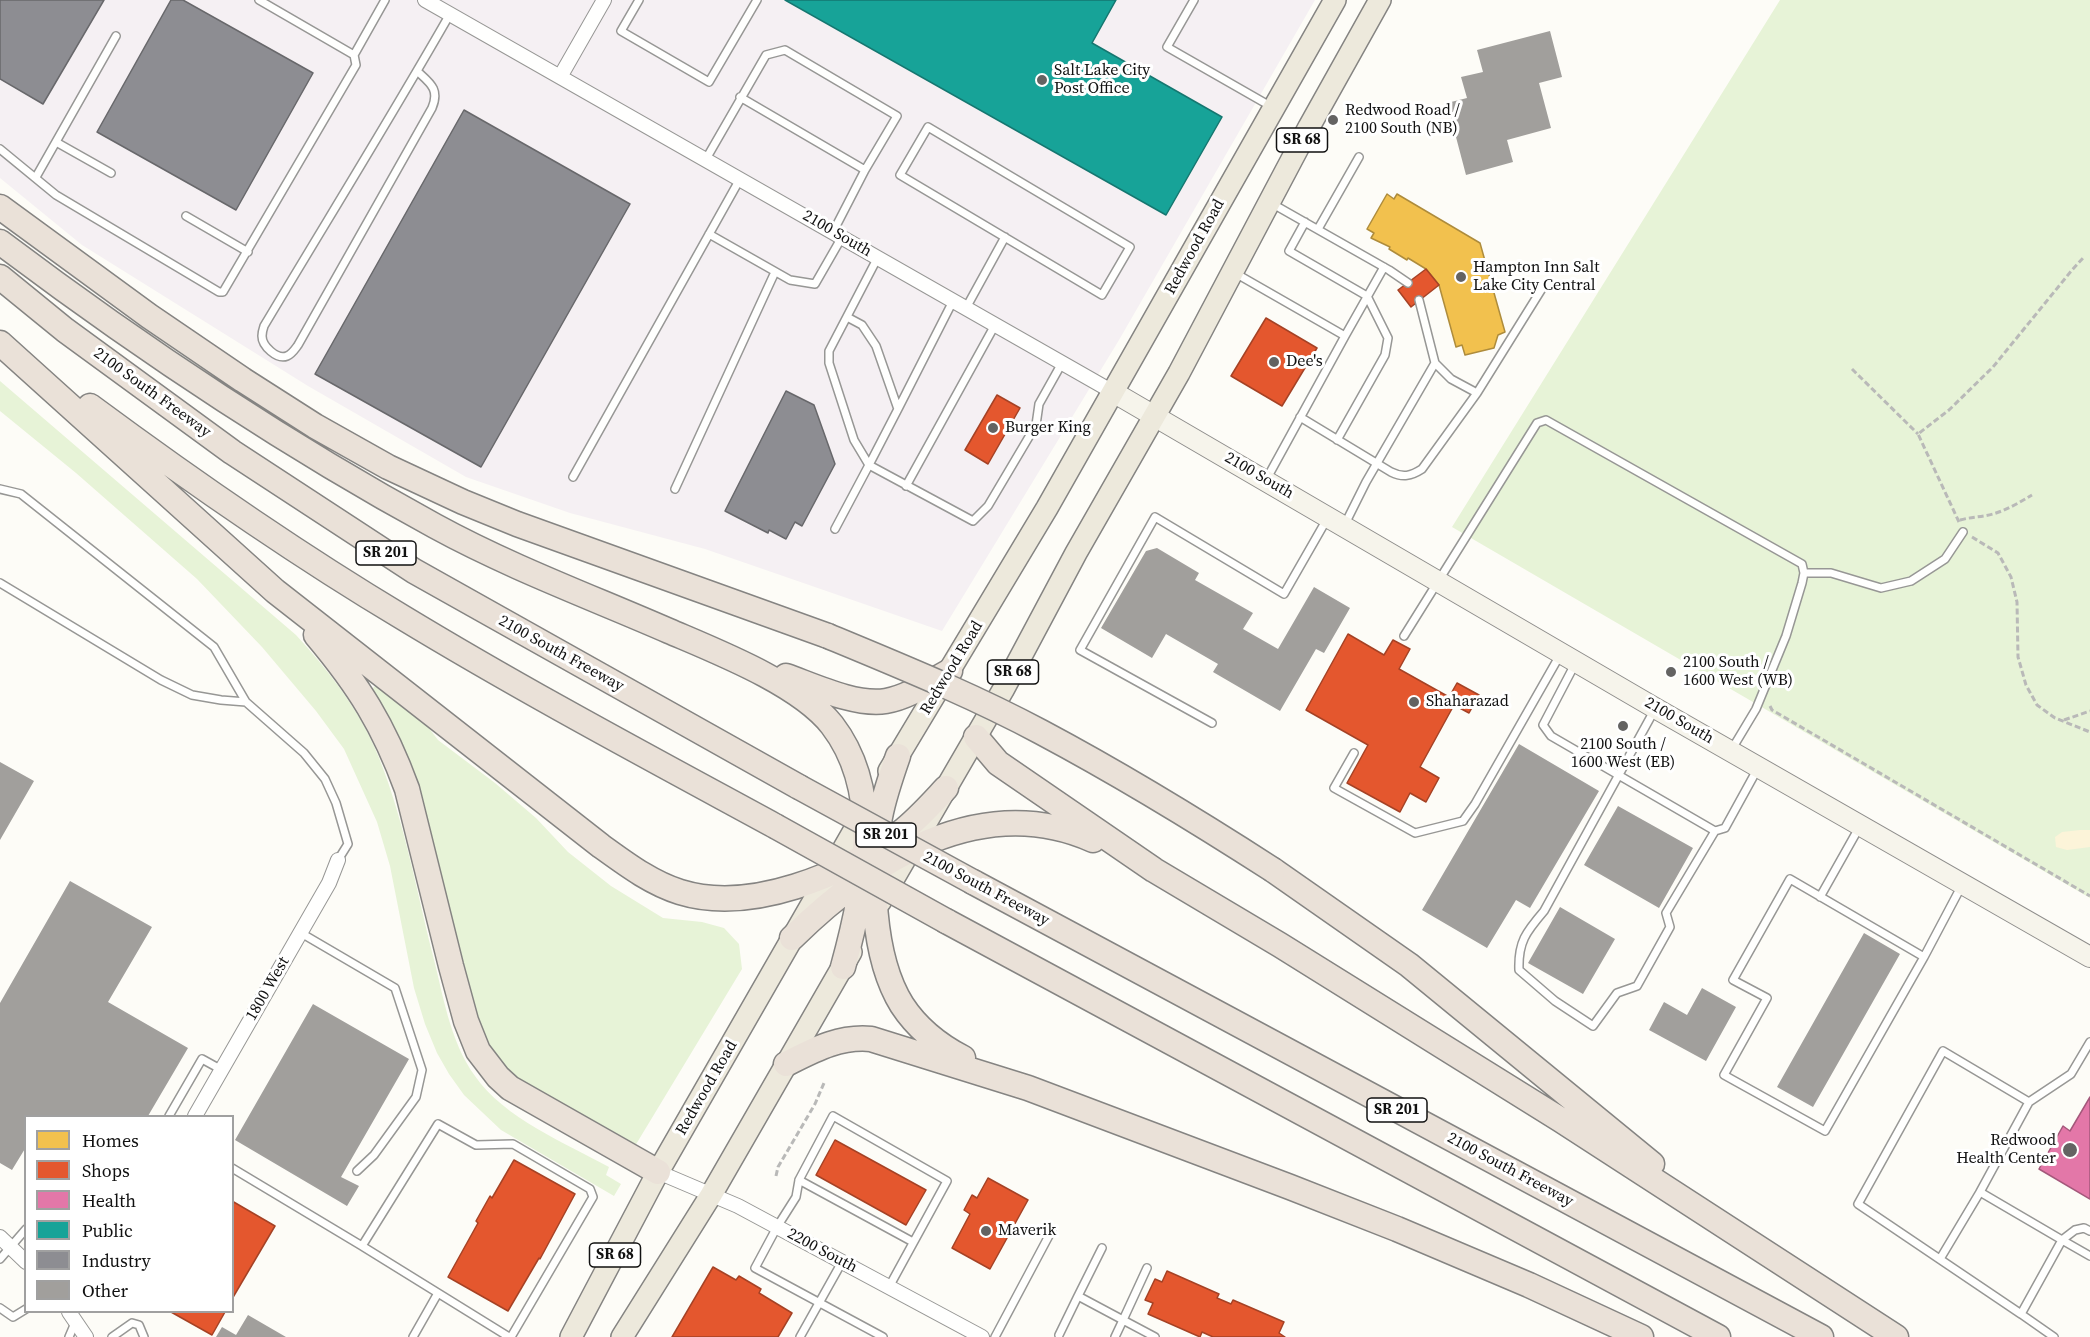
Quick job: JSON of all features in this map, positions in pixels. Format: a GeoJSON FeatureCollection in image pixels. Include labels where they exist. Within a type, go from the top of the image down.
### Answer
{"type":"FeatureCollection","features":[{"type":"Feature","properties":{"kind":"highway"},"geometry":{"type":"LineString","coordinates":[[0,207],[149,316],[315,426],[388,467],[517,524],[828,636],[921,675],[1049,736],[1162,799],[1273,870],[1409,965],[1747,1241]]}},
{"type":"Feature","properties":{"kind":"highway"},"geometry":{"type":"LineString","coordinates":[[0,223],[178,369]]}},
{"type":"Feature","properties":{"kind":"highway"},"geometry":{"type":"LineString","coordinates":[[0,242],[178,369],[306,452],[436,526],[516,565],[727,656],[842,695],[874,702],[887,701],[900,697],[950,671]]}},
{"type":"Feature","properties":{"kind":"highway","name":"2100 South Freeway"},"geometry":{"type":"LineString","coordinates":[[0,277],[65,330],[232,452],[414,571],[973,882],[1821,1337]]}},
{"type":"Feature","properties":{"kind":"highway","name":"SR 201"},"geometry":{"type":"LineString","coordinates":[[0,336],[76,396],[306,556],[401,616],[534,694],[946,921],[1718,1337]]}},
{"type":"Feature","properties":{"kind":"highway"},"geometry":{"type":"LineString","coordinates":[[0,343],[275,591],[601,846],[651,880],[681,892],[726,899],[781,891],[946,835],[982,826],[1016,822],[1056,827],[1084,836],[1154,870]]}},
{"type":"Feature","properties":{"kind":"highway"},"geometry":{"type":"LineString","coordinates":[[275,591],[314,633],[348,675],[377,717],[407,789],[451,966],[466,1021],[478,1051],[498,1077],[510,1088],[658,1173]]}},
{"type":"Feature","properties":{"kind":"highway"},"geometry":{"type":"LineString","coordinates":[[727,656],[801,696],[825,717],[839,735],[849,754],[860,787],[885,965],[901,1003],[912,1019],[942,1046],[980,1067],[1028,1088],[1397,1229],[1529,1285],[1641,1337]]}},
{"type":"Feature","properties":{"kind":"highway"},"geometry":{"type":"LineString","coordinates":[[976,737],[998,763],[1154,870],[1280,945],[1542,1108],[1896,1337]]}},
{"type":"Feature","properties":{"kind":"highway"},"geometry":{"type":"LineString","coordinates":[[843,967],[884,800],[898,756]]}},
{"type":"Feature","properties":{"kind":"highway"},"geometry":{"type":"LineString","coordinates":[[792,938],[946,788]]}},
{"type":"Feature","properties":{"kind":"highway"},"geometry":{"type":"LineString","coordinates":[[786,1064],[839,1041],[858,1038],[871,1039],[1028,1088]]}},
{"type":"Feature","properties":{"kind":"main road","name":"Redwood Road"},"geometry":{"type":"LineString","coordinates":[[571,1337],[658,1173],[829,873],[1113,392],[1335,0]]}},
{"type":"Feature","properties":{"kind":"main road","name":"SR 68"},"geometry":{"type":"LineString","coordinates":[[622,1337],[711,1195],[976,737],[1380,0]]}},
{"type":"Feature","properties":{"kind":"street","name":"2100 South"},"geometry":{"type":"LineString","coordinates":[[425,0],[1113,392],[1655,708],[2090,957]]}},
{"type":"Feature","properties":{"kind":"street"},"geometry":{"type":"LineString","coordinates":[[560,77],[604,0]]}},
{"type":"Feature","properties":{"kind":"street","name":"1800 West"},"geometry":{"type":"LineString","coordinates":[[196,1115],[329,883],[338,860]]}},
{"type":"Feature","properties":{"kind":"street","name":"2200 South"},"geometry":{"type":"LineString","coordinates":[[658,1173],[738,1206],[973,1335]]}},
{"type":"Feature","properties":{"kind":"street"},"geometry":{"type":"LineString","coordinates":[[5,1241],[24,1260]]}},
{"type":"Feature","properties":{"kind":"street"},"geometry":{"type":"LineString","coordinates":[[76,1315],[86,1337]]}},
{"type":"Feature","properties":{"kind":"lane"},"geometry":{"type":"LineString","coordinates":[[259,0],[354,55]]}},
{"type":"Feature","properties":{"kind":"lane"},"geometry":{"type":"LineString","coordinates":[[0,149],[57,195],[219,292],[223,292],[356,65],[354,55],[385,0]]}},
{"type":"Feature","properties":{"kind":"lane"},"geometry":{"type":"LineString","coordinates":[[639,0],[621,31],[709,82],[757,0]]}},
{"type":"Feature","properties":{"kind":"lane"},"geometry":{"type":"LineString","coordinates":[[1194,0],[1167,47],[1273,108]]}},
{"type":"Feature","properties":{"kind":"lane"},"geometry":{"type":"LineString","coordinates":[[417,71],[434,88],[436,98],[432,108],[298,345],[290,355],[282,357],[272,352],[264,344],[262,336],[264,326],[450,14]]}},
{"type":"Feature","properties":{"kind":"lane"},"geometry":{"type":"LineString","coordinates":[[36,177],[116,36]]}},
{"type":"Feature","properties":{"kind":"lane"},"geometry":{"type":"LineString","coordinates":[[706,159],[766,55],[785,50],[897,116],[865,170],[814,284],[790,280],[708,234]]}},
{"type":"Feature","properties":{"kind":"lane"},"geometry":{"type":"LineString","coordinates":[[740,97],[865,170]]}},
{"type":"Feature","properties":{"kind":"lane"},"geometry":{"type":"LineString","coordinates":[[928,127],[1130,247],[1102,295],[1005,237],[900,175],[928,127]]}},
{"type":"Feature","properties":{"kind":"lane"},"geometry":{"type":"LineString","coordinates":[[56,142],[111,173]]}},
{"type":"Feature","properties":{"kind":"lane"},"geometry":{"type":"LineString","coordinates":[[1318,229],[1359,157]]}},
{"type":"Feature","properties":{"kind":"lane"},"geometry":{"type":"LineString","coordinates":[[573,477],[740,179]]}},
{"type":"Feature","properties":{"kind":"lane"},"geometry":{"type":"LineString","coordinates":[[1269,201],[1408,283]]}},
{"type":"Feature","properties":{"kind":"lane"},"geometry":{"type":"LineString","coordinates":[[186,216],[248,252]]}},
{"type":"Feature","properties":{"kind":"lane"},"geometry":{"type":"LineString","coordinates":[[1305,222],[1289,251],[1367,297],[1388,338],[1385,355],[1337,440]]}},
{"type":"Feature","properties":{"kind":"lane"},"geometry":{"type":"LineString","coordinates":[[966,308],[1005,237]]}},
{"type":"Feature","properties":{"kind":"lane"},"geometry":{"type":"LineString","coordinates":[[878,257],[830,351],[829,363],[854,440],[869,465],[973,521],[988,506],[1036,425],[1039,404],[1062,363]]}},
{"type":"Feature","properties":{"kind":"lane"},"geometry":{"type":"LineString","coordinates":[[1266,480],[1384,267]]}},
{"type":"Feature","properties":{"kind":"lane"},"geometry":{"type":"LineString","coordinates":[[675,489],[775,272]]}},
{"type":"Feature","properties":{"kind":"lane"},"geometry":{"type":"LineString","coordinates":[[1232,272],[1345,336]]}},
{"type":"Feature","properties":{"kind":"lane"},"geometry":{"type":"LineString","coordinates":[[1300,417],[1391,472],[1412,476],[1422,469],[1477,393],[1543,287]]}},
{"type":"Feature","properties":{"kind":"lane"},"geometry":{"type":"LineString","coordinates":[[1419,300],[1435,363],[1451,380],[1477,393]]}},
{"type":"Feature","properties":{"kind":"lane"},"geometry":{"type":"LineString","coordinates":[[836,529],[953,301]]}},
{"type":"Feature","properties":{"kind":"lane"},"geometry":{"type":"LineString","coordinates":[[847,317],[862,325],[876,346],[898,409]]}},
{"type":"Feature","properties":{"kind":"lane"},"geometry":{"type":"LineString","coordinates":[[906,486],[995,325]]}},
{"type":"Feature","properties":{"kind":"lane"},"geometry":{"type":"LineString","coordinates":[[1212,723],[1080,650],[1155,517],[1284,594],[1377,464],[1435,363]]}},
{"type":"Feature","properties":{"kind":"lane"},"geometry":{"type":"LineString","coordinates":[[1404,636],[1537,423],[1546,420],[1802,564],[1804,573],[1786,636],[1756,709],[1730,751]]}},
{"type":"Feature","properties":{"kind":"lane"},"geometry":{"type":"LineString","coordinates":[[0,489],[21,494],[214,647],[246,702],[304,753],[325,779],[336,802],[348,844],[338,860]]}},
{"type":"Feature","properties":{"kind":"lane"},"geometry":{"type":"LineString","coordinates":[[1804,573],[1831,573],[1881,588],[1911,581],[1945,559],[1963,532]]}},
{"type":"Feature","properties":{"kind":"lane"},"geometry":{"type":"LineString","coordinates":[[0,583],[161,680],[192,695],[246,702]]}},
{"type":"Feature","properties":{"kind":"lane"},"geometry":{"type":"LineString","coordinates":[[1354,753],[1334,788],[1415,833],[1463,821],[1569,657]]}},
{"type":"Feature","properties":{"kind":"lane"},"geometry":{"type":"LineString","coordinates":[[1569,657],[1543,725],[1551,736],[1714,831]]}},
{"type":"Feature","properties":{"kind":"lane"},"geometry":{"type":"LineString","coordinates":[[1655,708],[1544,911],[1529,928],[1519,951],[1519,970],[1555,1000],[1593,1026],[1617,993],[1637,986],[1670,927],[1666,913],[1714,831],[1725,828],[1758,767]]}},
{"type":"Feature","properties":{"kind":"lane"},"geometry":{"type":"LineString","coordinates":[[1820,897],[1860,826]]}},
{"type":"Feature","properties":{"kind":"lane"},"geometry":{"type":"LineString","coordinates":[[1924,957],[1791,879],[1733,980],[1767,998],[1724,1075],[1825,1131],[1924,957],[1962,885]]}},
{"type":"Feature","properties":{"kind":"lane"},"geometry":{"type":"LineString","coordinates":[[301,933],[395,988],[422,1070],[416,1096],[374,1155],[357,1172]]}},
{"type":"Feature","properties":{"kind":"lane"},"geometry":{"type":"LineString","coordinates":[[1940,1259],[2029,1102],[2071,1074],[2090,1042]]}},
{"type":"Feature","properties":{"kind":"lane"},"geometry":{"type":"LineString","coordinates":[[2029,1102],[1943,1051],[1858,1204],[2054,1337]]}},
{"type":"Feature","properties":{"kind":"lane"},"geometry":{"type":"LineString","coordinates":[[170,1115],[202,1059],[222,1070]]}},
{"type":"Feature","properties":{"kind":"lane"},"geometry":{"type":"LineString","coordinates":[[883,1337],[755,1268],[796,1197],[799,1180],[833,1116],[947,1181],[889,1287]]}},
{"type":"Feature","properties":{"kind":"lane"},"geometry":{"type":"LineString","coordinates":[[234,1169],[510,1337],[593,1197],[590,1189],[513,1144],[476,1145],[438,1124],[362,1246]]}},
{"type":"Feature","properties":{"kind":"lane"},"geometry":{"type":"LineString","coordinates":[[799,1180],[914,1242]]}},
{"type":"Feature","properties":{"kind":"lane"},"geometry":{"type":"LineString","coordinates":[[1980,1192],[2090,1256]]}},
{"type":"Feature","properties":{"kind":"lane"},"geometry":{"type":"LineString","coordinates":[[2021,1314],[2061,1239],[2075,1230],[2084,1228],[2090,1231]]}},
{"type":"Feature","properties":{"kind":"lane"},"geometry":{"type":"LineString","coordinates":[[0,1259],[5,1241],[24,1229]]}},
{"type":"Feature","properties":{"kind":"lane"},"geometry":{"type":"LineString","coordinates":[[995,1337],[1052,1230]]}},
{"type":"Feature","properties":{"kind":"lane"},"geometry":{"type":"LineString","coordinates":[[1059,1335],[1102,1248]]}},
{"type":"Feature","properties":{"kind":"lane"},"geometry":{"type":"LineString","coordinates":[[800,1337],[842,1262]]}},
{"type":"Feature","properties":{"kind":"lane"},"geometry":{"type":"LineString","coordinates":[[1115,1337],[1147,1268]]}},
{"type":"Feature","properties":{"kind":"lane"},"geometry":{"type":"LineString","coordinates":[[413,1337],[438,1293]]}},
{"type":"Feature","properties":{"kind":"lane"},"geometry":{"type":"LineString","coordinates":[[1078,1296],[1155,1337]]}},
{"type":"Feature","properties":{"kind":"lane"},"geometry":{"type":"LineString","coordinates":[[0,1308],[13,1317],[24,1310]]}},
{"type":"Feature","properties":{"kind":"lane"},"geometry":{"type":"LineString","coordinates":[[69,1337],[76,1315]]}},
{"type":"Feature","properties":{"kind":"lane"},"geometry":{"type":"LineString","coordinates":[[112,1337],[132,1323],[139,1325],[144,1337]]}},
{"type":"Feature","properties":{"kind":"path"},"geometry":{"type":"LineString","coordinates":[[1918,434],[1949,410],[1992,367],[2083,258]]}},
{"type":"Feature","properties":{"kind":"path"},"geometry":{"type":"LineString","coordinates":[[1852,369],[1918,434],[1963,532],[1998,553],[2011,577],[2017,602],[2018,657],[2026,685],[2037,705],[2062,721],[2090,732]]}},
{"type":"Feature","properties":{"kind":"path"},"geometry":{"type":"LineString","coordinates":[[1958,520],[2005,510],[2032,495]]}},
{"type":"Feature","properties":{"kind":"path"},"geometry":{"type":"LineString","coordinates":[[1762,694],[1773,710],[2090,896]]}},
{"type":"Feature","properties":{"kind":"path"},"geometry":{"type":"LineString","coordinates":[[2062,721],[2090,711]]}},
{"type":"Feature","properties":{"kind":"path"},"geometry":{"type":"LineString","coordinates":[[776,1176],[778,1167],[815,1104],[824,1083]]}},
{"type":"Feature","properties":{"kind":"shaded area"},"geometry":{"type":"Polygon","coordinates":[[[0,0],[1315,0],[1119,340],[942,631],[705,549],[570,513],[466,477],[308,386],[82,245],[0,178],[0,0]]]}},
{"type":"Feature","properties":{"kind":"green space"},"geometry":{"type":"Polygon","coordinates":[[[1780,0],[2090,0],[2090,898],[1452,527],[1780,0]]]}},
{"type":"Feature","properties":{"kind":"green space"},"geometry":{"type":"Polygon","coordinates":[[[0,381],[296,635],[340,688],[358,716],[384,770],[407,848],[448,1016],[466,1062],[487,1091],[502,1105],[536,1128],[609,1167],[606,1175],[621,1184],[614,1196],[501,1130],[464,1095],[437,1053],[425,1024],[414,988],[390,866],[377,822],[344,749],[316,711],[262,647],[197,579],[76,473],[0,411],[0,381]]]}},
{"type":"Feature","properties":{"kind":"green space"},"geometry":{"type":"Polygon","coordinates":[[[377,684],[422,719],[438,740],[495,783],[536,818],[568,852],[611,886],[663,918],[702,922],[724,928],[739,944],[742,969],[635,1146],[512,1075],[483,1041],[369,692],[377,684]]]}},
{"type":"Feature","properties":{"kind":"sand"},"geometry":{"type":"Polygon","coordinates":[[[2090,830],[2090,847],[2067,850],[2056,847],[2055,837],[2062,832],[2090,830]]]}},
{"type":"Feature","properties":{"kind":"building: Homes","name":"Hampton Inn Salt Lake City Central"},"geometry":{"type":"Polygon","coordinates":[[[1387,194],[1394,199],[1397,194],[1480,243],[1505,332],[1498,335],[1494,348],[1465,355],[1462,345],[1456,347],[1439,285],[1426,269],[1371,238],[1374,233],[1367,229],[1387,194]]]}},
{"type":"Feature","properties":{"kind":"building: Shops"},"geometry":{"type":"Polygon","coordinates":[[[1426,269],[1439,285],[1411,307],[1398,290],[1426,269]]]}},
{"type":"Feature","properties":{"kind":"building: Shops","name":"Dee's"},"geometry":{"type":"Polygon","coordinates":[[[1266,318],[1317,348],[1282,406],[1231,376],[1266,318]]]}},
{"type":"Feature","properties":{"kind":"building: Shops"},"geometry":{"type":"Polygon","coordinates":[[[997,395],[1020,408],[988,464],[965,450],[997,395]]]}},
{"type":"Feature","properties":{"kind":"building: Shops"},"geometry":{"type":"Polygon","coordinates":[[[1348,634],[1384,655],[1393,640],[1410,649],[1399,669],[1449,697],[1457,683],[1479,695],[1469,713],[1454,705],[1420,767],[1439,778],[1426,802],[1410,793],[1400,812],[1347,783],[1368,745],[1306,710],[1348,634]]]}},
{"type":"Feature","properties":{"kind":"building: Shops"},"geometry":{"type":"Polygon","coordinates":[[[835,1140],[926,1190],[906,1225],[816,1175],[835,1140]]]}},
{"type":"Feature","properties":{"kind":"building: Shops"},"geometry":{"type":"Polygon","coordinates":[[[514,1160],[575,1194],[540,1259],[508,1311],[448,1277],[490,1196],[492,1198],[514,1160]]]}},
{"type":"Feature","properties":{"kind":"building: Shops","name":"Maverik"},"geometry":{"type":"Polygon","coordinates":[[[988,1178],[1028,1200],[990,1269],[952,1248],[970,1214],[964,1210],[972,1195],[977,1198],[988,1178]]]}},
{"type":"Feature","properties":{"kind":"building: Shops"},"geometry":{"type":"Polygon","coordinates":[[[234,1202],[275,1226],[234,1296],[234,1202]]]}},
{"type":"Feature","properties":{"kind":"building: Shops"},"geometry":{"type":"Polygon","coordinates":[[[713,1267],[736,1280],[739,1276],[761,1289],[759,1293],[792,1313],[778,1337],[672,1337],[713,1267]]]}},
{"type":"Feature","properties":{"kind":"building: Shops"},"geometry":{"type":"Polygon","coordinates":[[[1167,1271],[1219,1294],[1217,1298],[1231,1304],[1233,1300],[1284,1322],[1279,1333],[1285,1337],[1213,1337],[1202,1332],[1200,1337],[1148,1314],[1153,1303],[1145,1300],[1155,1279],[1162,1282],[1167,1271]]]}},
{"type":"Feature","properties":{"kind":"building: Shops"},"geometry":{"type":"Polygon","coordinates":[[[173,1313],[224,1313],[212,1335],[173,1313]]]}},
{"type":"Feature","properties":{"kind":"building: Health","name":"Redwood Health Center"},"geometry":{"type":"Polygon","coordinates":[[[2090,1097],[2090,1199],[2039,1169],[2063,1126],[2070,1131],[2090,1097]]]}},
{"type":"Feature","properties":{"kind":"building: Public","name":"Salt Lake City Post Office"},"geometry":{"type":"Polygon","coordinates":[[[785,0],[1116,0],[1092,43],[1222,117],[1166,215],[785,0]]]}},
{"type":"Feature","properties":{"kind":"building: Industry"},"geometry":{"type":"Polygon","coordinates":[[[0,0],[104,0],[43,104],[0,79],[0,0]]]}},
{"type":"Feature","properties":{"kind":"building: Industry"},"geometry":{"type":"Polygon","coordinates":[[[171,0],[183,0],[313,73],[236,210],[97,132],[171,0]]]}},
{"type":"Feature","properties":{"kind":"building: Industry"},"geometry":{"type":"Polygon","coordinates":[[[464,110],[630,204],[481,467],[315,374],[464,110]]]}},
{"type":"Feature","properties":{"kind":"building: Industry"},"geometry":{"type":"Polygon","coordinates":[[[786,391],[814,405],[835,464],[802,526],[795,522],[786,539],[769,530],[768,533],[725,511],[786,391]]]}},
{"type":"Feature","properties":{"kind":"building: Other"},"geometry":{"type":"Polygon","coordinates":[[[1550,31],[1562,77],[1539,83],[1551,128],[1507,140],[1513,162],[1466,175],[1447,103],[1467,98],[1461,77],[1483,72],[1477,50],[1550,31]]]}},
{"type":"Feature","properties":{"kind":"building: Other"},"geometry":{"type":"Polygon","coordinates":[[[1157,548],[1199,573],[1195,580],[1253,613],[1243,629],[1278,649],[1314,587],[1350,608],[1324,653],[1316,649],[1280,711],[1213,672],[1218,664],[1166,634],[1152,658],[1101,628],[1146,551],[1157,548]]]}},
{"type":"Feature","properties":{"kind":"building: Other"},"geometry":{"type":"Polygon","coordinates":[[[1519,744],[1599,791],[1530,908],[1516,900],[1487,948],[1422,910],[1519,744]]]}},
{"type":"Feature","properties":{"kind":"building: Other"},"geometry":{"type":"Polygon","coordinates":[[[0,762],[34,781],[0,840],[0,762]]]}},
{"type":"Feature","properties":{"kind":"building: Other"},"geometry":{"type":"Polygon","coordinates":[[[1618,806],[1693,848],[1659,908],[1584,865],[1618,806]]]}},
{"type":"Feature","properties":{"kind":"building: Other"},"geometry":{"type":"Polygon","coordinates":[[[70,881],[152,927],[108,1002],[188,1048],[149,1115],[24,1115],[24,1150],[12,1170],[0,1163],[0,1003],[70,881]]]}},
{"type":"Feature","properties":{"kind":"building: Other"},"geometry":{"type":"Polygon","coordinates":[[[1560,907],[1615,939],[1583,994],[1528,963],[1560,907]]]}},
{"type":"Feature","properties":{"kind":"building: Other"},"geometry":{"type":"Polygon","coordinates":[[[1864,933],[1900,954],[1813,1107],[1777,1087],[1864,933]]]}},
{"type":"Feature","properties":{"kind":"building: Other"},"geometry":{"type":"Polygon","coordinates":[[[1702,988],[1736,1007],[1706,1061],[1649,1030],[1664,1002],[1687,1015],[1702,988]]]}},
{"type":"Feature","properties":{"kind":"building: Other"},"geometry":{"type":"Polygon","coordinates":[[[313,1004],[409,1059],[341,1177],[359,1186],[347,1206],[235,1140],[313,1004]]]}},
{"type":"Feature","properties":{"kind":"building: Other"},"geometry":{"type":"Polygon","coordinates":[[[248,1315],[286,1337],[216,1337],[222,1327],[236,1335],[248,1315]]]}},
{"type":"Feature","properties":{"kind":"place","name":"Salt Lake City Post Office"},"geometry":{"type":"Point","coordinates":[1042,80]}},
{"type":"Feature","properties":{"kind":"place","name":"Redwood Road / 2100 South (NB)"},"geometry":{"type":"Point","coordinates":[1333,120]}},
{"type":"Feature","properties":{"kind":"place","name":"Hampton Inn Salt Lake City Central"},"geometry":{"type":"Point","coordinates":[1461,277]}},
{"type":"Feature","properties":{"kind":"place","name":"Dee's"},"geometry":{"type":"Point","coordinates":[1274,362]}},
{"type":"Feature","properties":{"kind":"place","name":"Burger King"},"geometry":{"type":"Point","coordinates":[993,428]}},
{"type":"Feature","properties":{"kind":"place","name":"2100 South / 1600 West (WB)"},"geometry":{"type":"Point","coordinates":[1671,672]}},
{"type":"Feature","properties":{"kind":"place","name":"Shaharazad"},"geometry":{"type":"Point","coordinates":[1414,702]}},
{"type":"Feature","properties":{"kind":"place","name":"2100 South / 1600 West (EB)"},"geometry":{"type":"Point","coordinates":[1623,726]}},
{"type":"Feature","properties":{"kind":"place","name":"Redwood Health Center"},"geometry":{"type":"Point","coordinates":[2070,1150]}},
{"type":"Feature","properties":{"kind":"place","name":"Maverik"},"geometry":{"type":"Point","coordinates":[986,1231]}}]}
